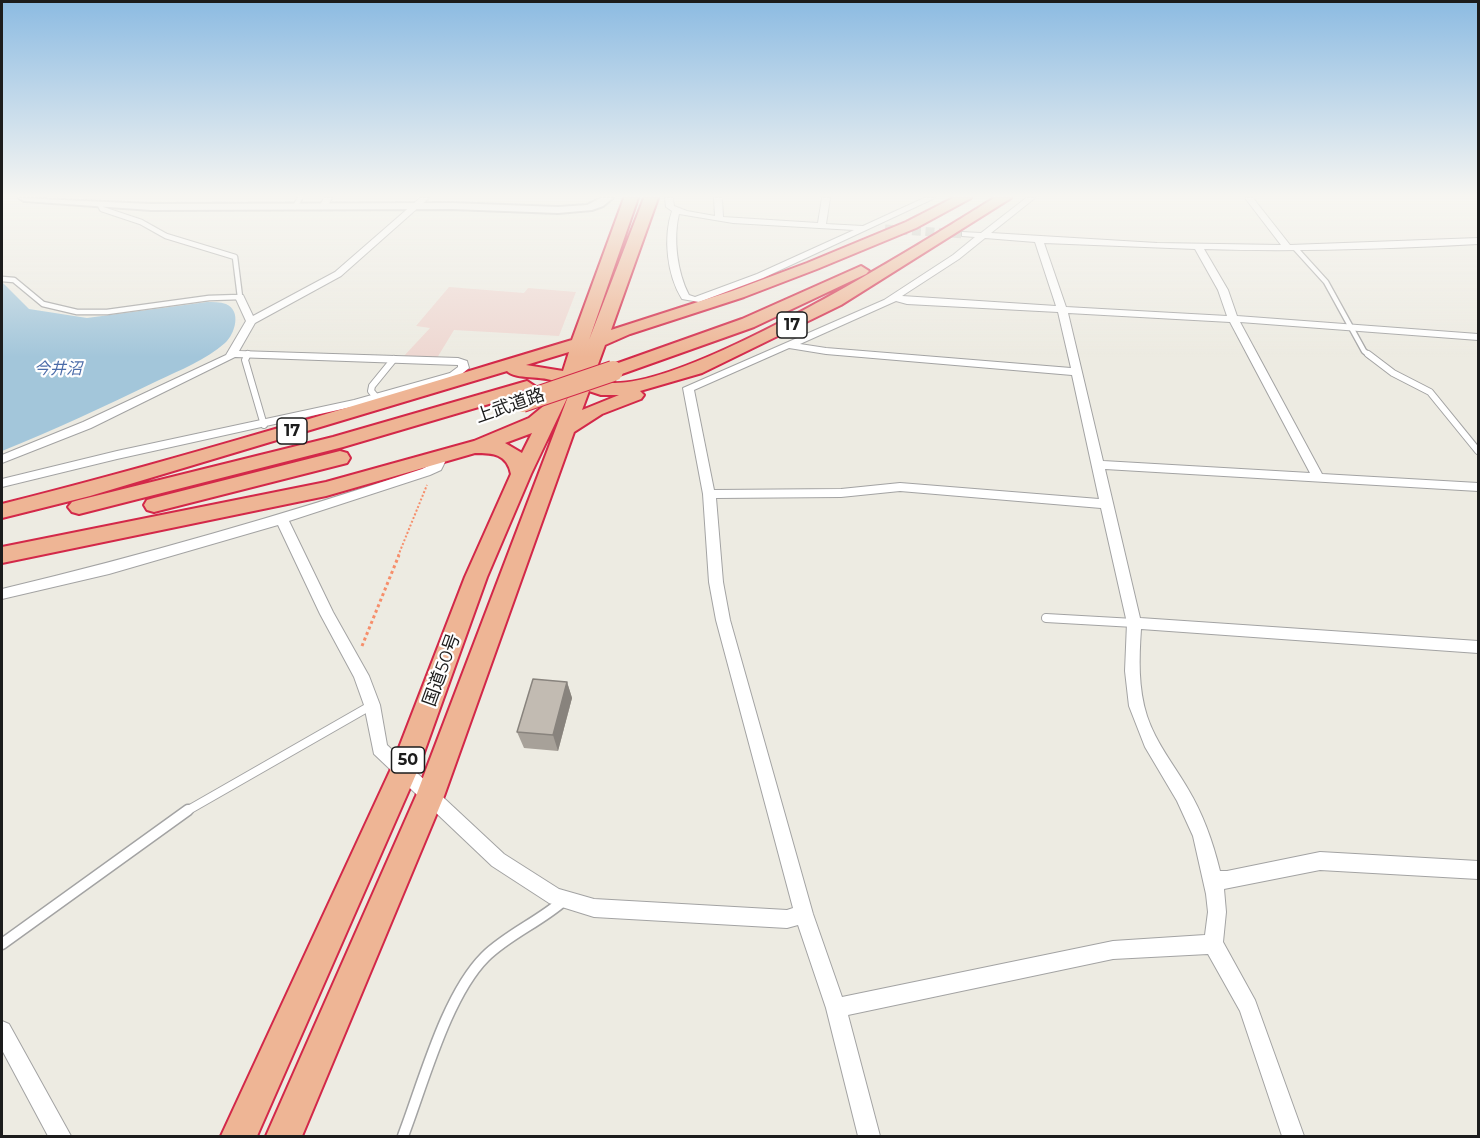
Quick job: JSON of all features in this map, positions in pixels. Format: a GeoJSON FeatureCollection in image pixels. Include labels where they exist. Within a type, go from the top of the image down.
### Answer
{"type":"FeatureCollection","features":[{"type":"Feature","properties":{"kind":"highway","name":"国道50号"},"geometry":{"type":"LineString","coordinates":[[284,1137],[430,796],[567,428],[572,385],[586,319],[611,251]]}},
{"type":"Feature","properties":{"kind":"highway","name":"国道50号"},"geometry":{"type":"LineString","coordinates":[[239,1137],[403,772],[476,577],[521,474],[600,339],[631,251]]}},
{"type":"Feature","properties":{"kind":"highway"},"geometry":{"type":"LineString","coordinates":[[600,339],[812,266],[848,251]]}},
{"type":"Feature","properties":{"kind":"highway","name":"上武道路"},"geometry":{"type":"LineString","coordinates":[[614,364],[823,275],[873,251]]}},
{"type":"Feature","properties":{"kind":"highway","name":"上武道路"},"geometry":{"type":"LineString","coordinates":[[2,525],[261,463],[524,395],[614,364],[716,335],[799,301],[899,251]]}},
{"type":"Feature","properties":{"kind":"highway","name":"17"},"geometry":{"type":"LineString","coordinates":[[567,428],[595,410],[710,363],[835,302],[918,251]]}},
{"type":"Feature","properties":{"kind":"highway"},"geometry":{"type":"LineString","coordinates":[[614,296],[616,308],[626,316],[659,319]]}},
{"type":"Feature","properties":{"kind":"highway","name":"17"},"geometry":{"type":"LineString","coordinates":[[2,511],[82,491],[379,400],[447,384],[581,343]]}},
{"type":"Feature","properties":{"kind":"highway","name":"17"},"geometry":{"type":"LineString","coordinates":[[572,385],[602,390],[620,389],[710,363]]}},
{"type":"Feature","properties":{"kind":"highway"},"geometry":{"type":"LineString","coordinates":[[2,555],[292,497],[475,447],[520,432],[541,420],[572,385],[553,373],[531,370],[455,385],[447,384]]}},
{"type":"Feature","properties":{"kind":"highway","name":"上武道路"},"geometry":{"type":"LineString","coordinates":[[2,542],[279,475],[484,416],[524,395]]}},
{"type":"Feature","properties":{"kind":"highway"},"geometry":{"type":"LineString","coordinates":[[475,447],[500,446],[507,450],[520,464],[521,474]]}},
{"type":"Feature","properties":{"kind":"street"},"geometry":{"type":"LineString","coordinates":[[234,354],[251,321],[338,274],[364,251]]}},
{"type":"Feature","properties":{"kind":"street"},"geometry":{"type":"LineString","coordinates":[[675,251],[677,281],[685,297],[692,300],[750,280],[815,251]]}},
{"type":"Feature","properties":{"kind":"street"},"geometry":{"type":"LineString","coordinates":[[869,1137],[836,1008],[804,914],[719,601],[709,494],[688,388],[867,312],[894,297],[962,251]]}},
{"type":"Feature","properties":{"kind":"street"},"geometry":{"type":"LineString","coordinates":[[1043,251],[1063,312],[1134,623],[1132,672],[1141,720],[1161,763],[1189,805],[1213,879],[1219,913],[1213,943],[1248,1007],[1293,1137]]}},
{"type":"Feature","properties":{"kind":"street"},"geometry":{"type":"LineString","coordinates":[[1200,251],[1223,290],[1233,319],[1318,477]]}},
{"type":"Feature","properties":{"kind":"street"},"geometry":{"type":"LineString","coordinates":[[240,297],[251,321]]}},
{"type":"Feature","properties":{"kind":"street"},"geometry":{"type":"LineString","coordinates":[[894,297],[907,301],[1063,312],[1233,319],[1479,337]]}},
{"type":"Feature","properties":{"kind":"street"},"geometry":{"type":"LineString","coordinates":[[790,345],[826,351],[1075,372]]}},
{"type":"Feature","properties":{"kind":"street"},"geometry":{"type":"LineString","coordinates":[[2,459],[87,425],[234,354],[458,361],[463,363],[464,368],[454,375],[379,400],[117,455],[2,483]]}},
{"type":"Feature","properties":{"kind":"street"},"geometry":{"type":"LineString","coordinates":[[3,597],[120,567],[282,519],[426,472],[437,467],[439,462],[437,458]]}},
{"type":"Feature","properties":{"kind":"street"},"geometry":{"type":"LineString","coordinates":[[1097,465],[1479,487]]}},
{"type":"Feature","properties":{"kind":"street"},"geometry":{"type":"LineString","coordinates":[[709,494],[841,493],[900,487],[1106,504]]}},
{"type":"Feature","properties":{"kind":"street"},"geometry":{"type":"LineString","coordinates":[[282,519],[327,614],[352,659],[372,705],[380,749],[498,860],[531,884],[565,900],[594,908],[787,919],[804,914]]}},
{"type":"Feature","properties":{"kind":"street"},"geometry":{"type":"LineString","coordinates":[[1134,623],[1479,647]]}},
{"type":"Feature","properties":{"kind":"street"},"geometry":{"type":"LineString","coordinates":[[1213,879],[1227,880],[1320,861],[1479,870]]}},
{"type":"Feature","properties":{"kind":"street"},"geometry":{"type":"LineString","coordinates":[[836,1008],[1113,950],[1201,946],[1213,943]]}},
{"type":"Feature","properties":{"kind":"street"},"geometry":{"type":"LineString","coordinates":[[2,1031],[60,1137]]}},
{"type":"Feature","properties":{"kind":"lane"},"geometry":{"type":"LineString","coordinates":[[2,279],[14,280],[43,304],[77,312],[106,312],[209,298],[240,297],[235,257],[222,251]]}},
{"type":"Feature","properties":{"kind":"lane"},"geometry":{"type":"LineString","coordinates":[[1295,251],[1326,282],[1354,329],[1360,346],[1371,358],[1438,399],[1479,451]]}},
{"type":"Feature","properties":{"kind":"lane"},"geometry":{"type":"LineString","coordinates":[[248,354],[245,360],[264,425]]}},
{"type":"Feature","properties":{"kind":"lane"},"geometry":{"type":"LineString","coordinates":[[379,400],[371,391],[372,386],[394,359]]}},
{"type":"Feature","properties":{"kind":"lane"},"geometry":{"type":"LineString","coordinates":[[1046,618],[1134,623]]}},
{"type":"Feature","properties":{"kind":"lane"},"geometry":{"type":"LineString","coordinates":[[2,944],[198,803],[372,705]]}},
{"type":"Feature","properties":{"kind":"lane"},"geometry":{"type":"LineString","coordinates":[[403,1137],[454,1008],[474,970],[485,957],[543,920],[565,900]]}},
{"type":"Feature","properties":{"kind":"path"},"geometry":{"type":"LineString","coordinates":[[352,659],[364,642],[424,494]]}},
{"type":"Feature","properties":{"kind":"shaded area"},"geometry":{"type":"Polygon","coordinates":[[[449,287],[524,293],[528,288],[576,292],[559,336],[454,330],[437,358],[403,357],[430,328],[416,326],[449,287]]]}},
{"type":"Feature","properties":{"kind":"water","name":"今井沼"},"geometry":{"type":"Polygon","coordinates":[[[2,282],[29,309],[87,318],[207,302],[226,304],[234,312],[234,329],[229,339],[218,349],[184,369],[80,418],[2,451],[2,282]]]}},
{"type":"Feature","properties":{"kind":"building"},"geometry":{"type":"Polygon","coordinates":[[[533,679],[567,682],[553,735],[517,732],[533,679]]]}}]}
